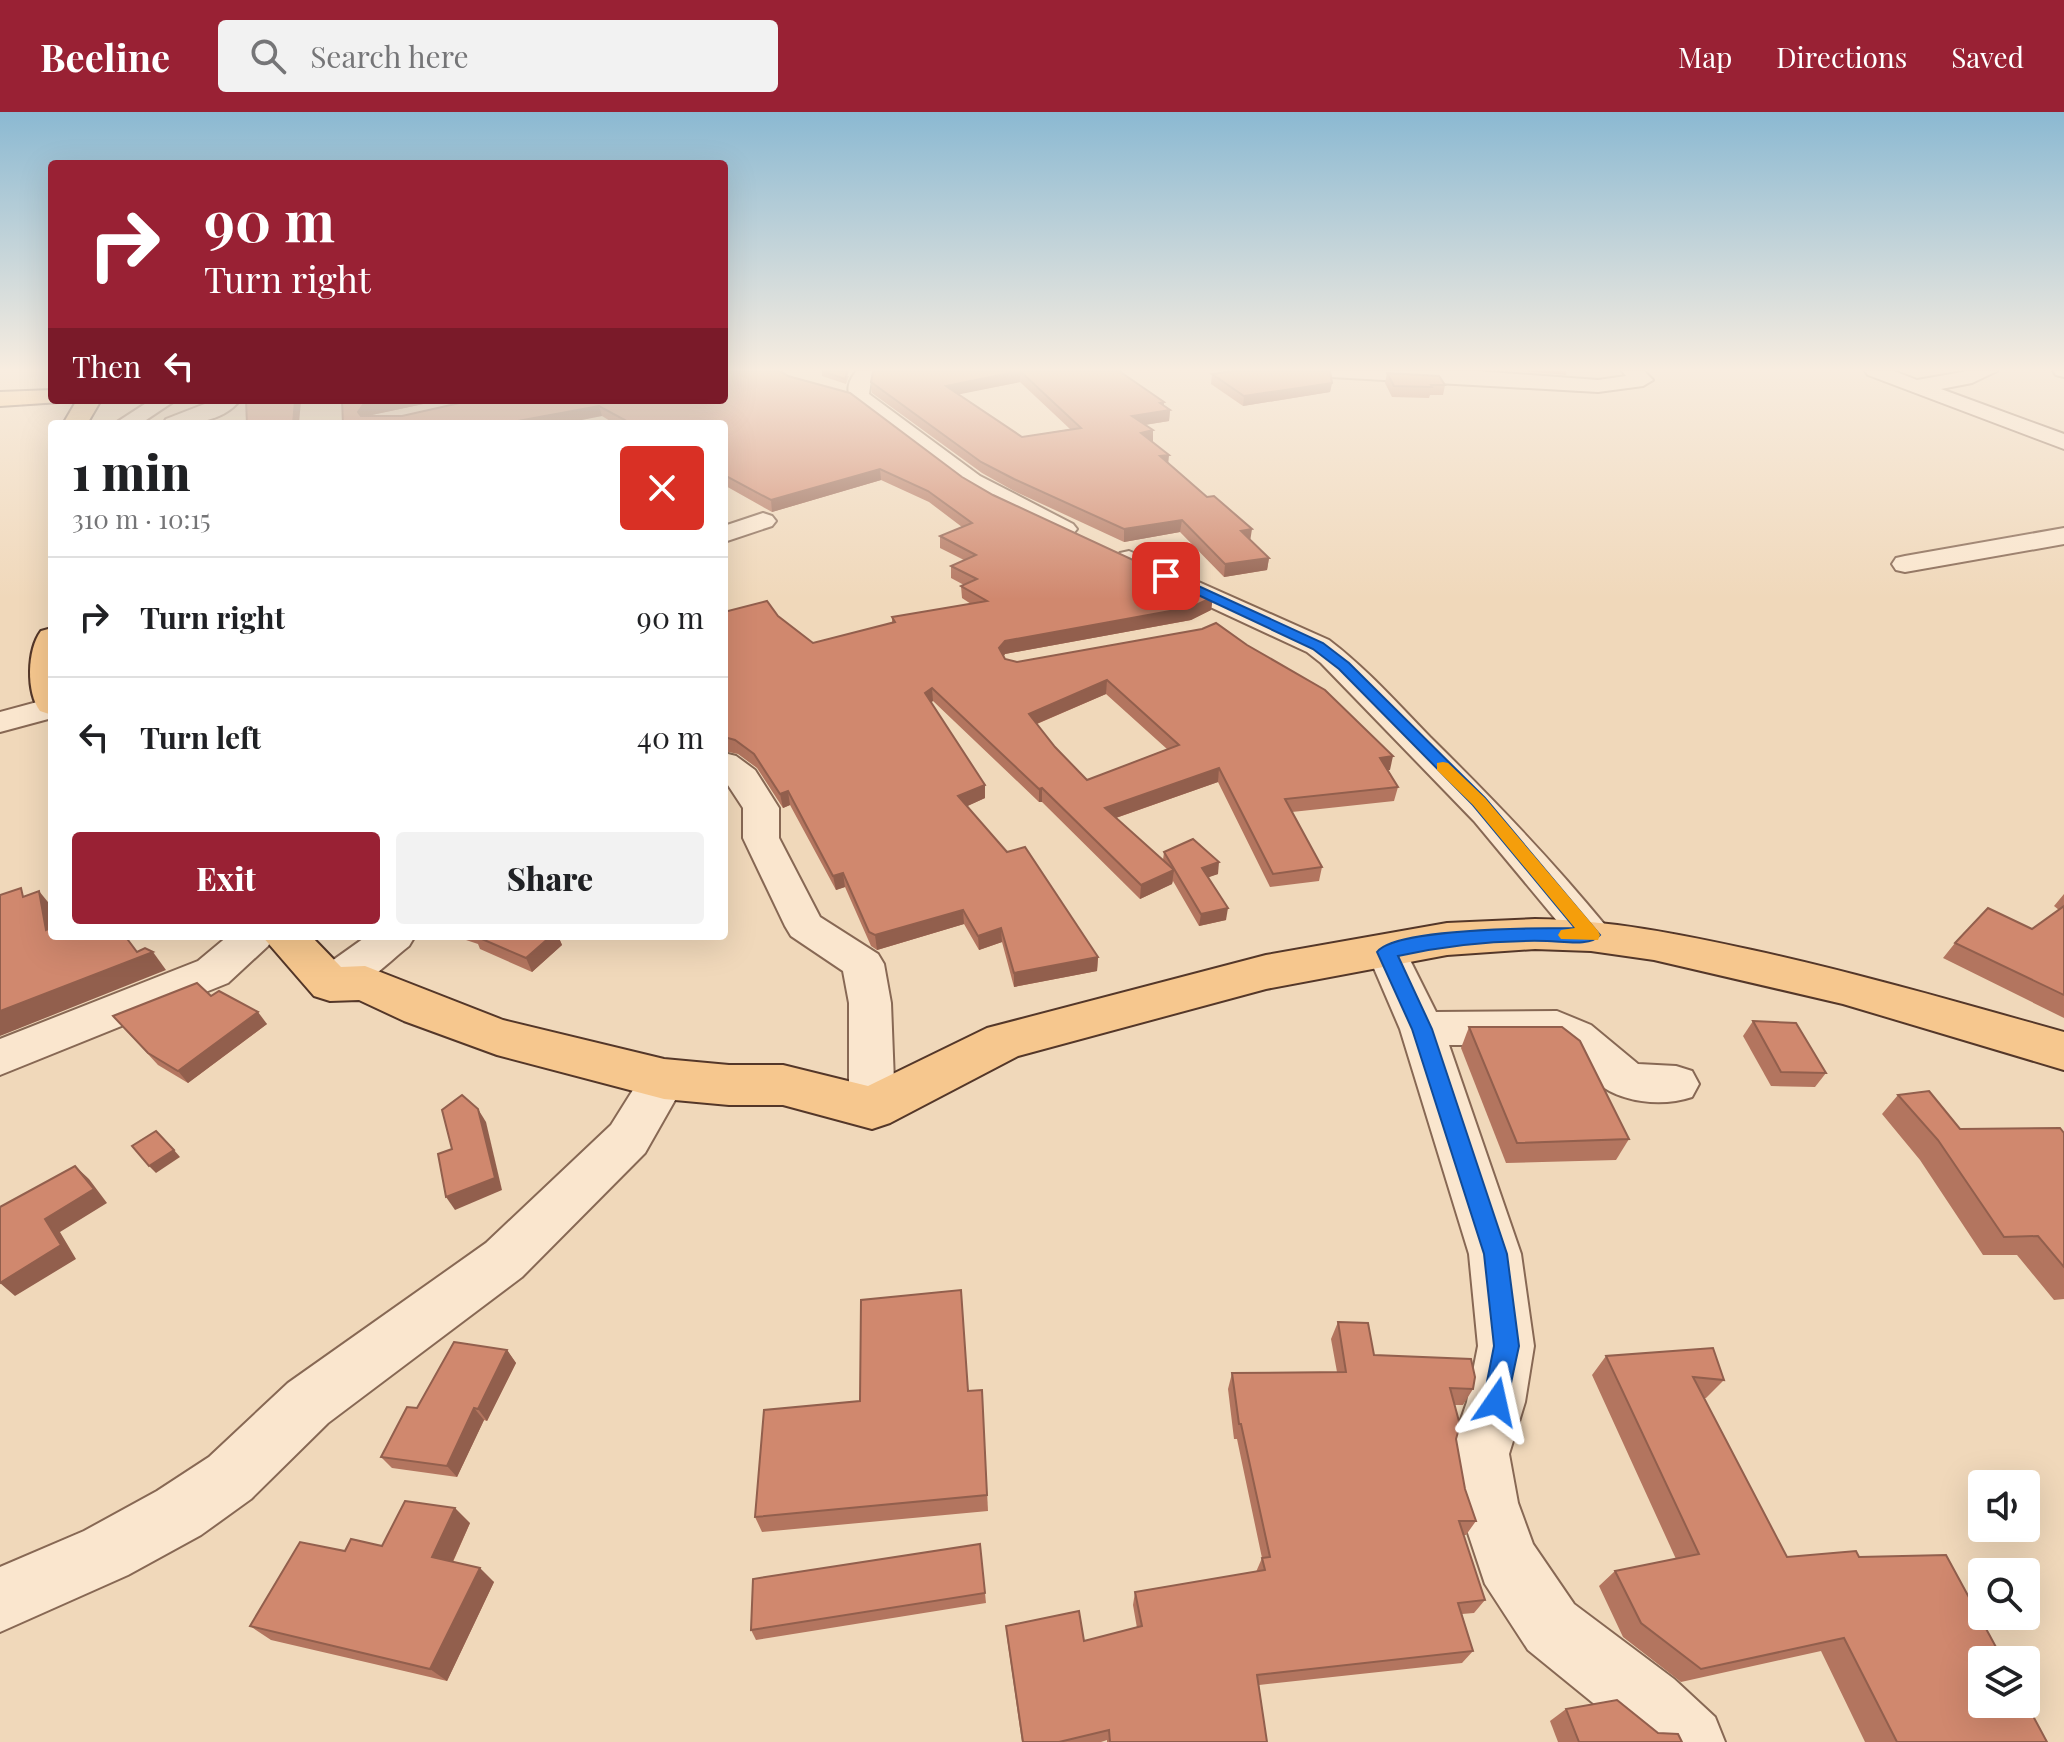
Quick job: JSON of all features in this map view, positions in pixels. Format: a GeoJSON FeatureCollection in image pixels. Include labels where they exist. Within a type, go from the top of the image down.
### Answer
{"type":"FeatureCollection","features":[{"type":"Feature","properties":{"kind":"main road"},"geometry":{"type":"LineString","coordinates":[[288,940],[330,984],[365,983],[421,1009],[497,1037],[664,1079],[729,1085],[783,1085],[872,1108],[1004,1041],[1266,972],[1447,939],[1535,934],[1591,935],[1654,944],[1843,987],[2064,1051]]}},
{"type":"Feature","properties":{"kind":"street"},"geometry":{"type":"LineString","coordinates":[[923,447],[972,481],[1091,542],[1318,646],[1344,666],[1479,801],[1591,935]]}},
{"type":"Feature","properties":{"kind":"street"},"geometry":{"type":"LineString","coordinates":[[728,533],[763,521]]}},
{"type":"Feature","properties":{"kind":"street"},"geometry":{"type":"LineString","coordinates":[[1905,564],[2064,536]]}},
{"type":"Feature","properties":{"kind":"street"},"geometry":{"type":"LineString","coordinates":[[1213,623],[1240,610]]}},
{"type":"Feature","properties":{"kind":"street"},"geometry":{"type":"LineString","coordinates":[[0,722],[48,691]]}},
{"type":"Feature","properties":{"kind":"street"},"geometry":{"type":"LineString","coordinates":[[728,763],[743,777],[761,808],[761,838],[805,926],[863,964],[870,1003],[872,1108]]}},
{"type":"Feature","properties":{"kind":"street"},"geometry":{"type":"LineString","coordinates":[[0,1058],[213,972],[249,940]]}},
{"type":"Feature","properties":{"kind":"street"},"geometry":{"type":"LineString","coordinates":[[330,984],[390,940]]}},
{"type":"Feature","properties":{"kind":"street"},"geometry":{"type":"LineString","coordinates":[[1387,952],[1422,1029],[1495,1254],[1506,1346],[1496,1402],[1479,1454],[1488,1503],[1507,1562],[1551,1627],[1650,1703],[1690,1742]]}},
{"type":"Feature","properties":{"kind":"street"},"geometry":{"type":"LineString","coordinates":[[1422,1029],[1557,1028],[1573,1033],[1621,1076],[1636,1081],[1676,1084]]}},
{"type":"Feature","properties":{"kind":"street"},"geometry":{"type":"LineString","coordinates":[[0,1600],[106,1553],[179,1513],[230,1478],[308,1403],[504,1260],[628,1139],[664,1079]]}},
{"type":"Feature","properties":{"kind":"building"},"geometry":{"type":"Polygon","coordinates":[[[728,447],[922,447],[962,477],[993,495],[1213,597],[1192,607],[1005,641],[999,648],[1005,659],[1017,662],[1202,629],[1216,623],[1247,645],[1325,690],[1393,756],[1380,758],[1398,787],[1285,799],[1322,867],[1273,874],[1219,768],[1105,808],[1174,870],[1141,885],[1042,788],[1039,789],[932,688],[925,693],[985,785],[958,796],[1007,852],[1025,847],[1098,957],[1014,973],[1001,928],[978,936],[963,910],[875,935],[869,932],[843,873],[833,876],[788,791],[780,794],[754,754],[728,738],[728,611],[767,601],[778,616],[813,643],[895,622],[892,617],[987,601],[961,586],[977,579],[951,566],[976,555],[940,536],[972,523],[928,491],[880,469],[771,500],[728,477],[728,447]],[[1107,680],[1029,714],[1087,780],[1179,745],[1107,680]]]}},
{"type":"Feature","properties":{"kind":"building"},"geometry":{"type":"Polygon","coordinates":[[[960,447],[1159,447],[1169,455],[1160,456],[1207,497],[1214,496],[1252,529],[1241,531],[1269,558],[1225,564],[1182,520],[1124,529],[981,462],[960,447]]]}},
{"type":"Feature","properties":{"kind":"building"},"geometry":{"type":"Polygon","coordinates":[[[1193,839],[1219,862],[1202,868],[1228,908],[1201,914],[1164,852],[1193,839]]]}},
{"type":"Feature","properties":{"kind":"building"},"geometry":{"type":"Polygon","coordinates":[[[21,888],[23,897],[39,891],[48,940],[128,940],[137,952],[145,948],[153,952],[0,1011],[0,895],[21,888]]]}},
{"type":"Feature","properties":{"kind":"building"},"geometry":{"type":"Polygon","coordinates":[[[2064,906],[2064,995],[1955,943],[1988,908],[2032,929],[2064,906]]]}},
{"type":"Feature","properties":{"kind":"building"},"geometry":{"type":"Polygon","coordinates":[[[484,940],[546,940],[526,958],[484,940]]]}},
{"type":"Feature","properties":{"kind":"building"},"geometry":{"type":"Polygon","coordinates":[[[197,983],[211,996],[219,991],[258,1012],[178,1071],[148,1053],[113,1016],[197,983]]]}},
{"type":"Feature","properties":{"kind":"building"},"geometry":{"type":"Polygon","coordinates":[[[1753,1021],[1796,1023],[1826,1073],[1781,1072],[1753,1021]]]}},
{"type":"Feature","properties":{"kind":"building"},"geometry":{"type":"Polygon","coordinates":[[[1469,1027],[1562,1027],[1580,1041],[1629,1139],[1517,1143],[1469,1027]]]}},
{"type":"Feature","properties":{"kind":"building"},"geometry":{"type":"Polygon","coordinates":[[[1929,1091],[1960,1129],[2060,1128],[2064,1133],[2064,1267],[2038,1236],[2004,1237],[1938,1140],[1898,1095],[1929,1091]]]}},
{"type":"Feature","properties":{"kind":"building"},"geometry":{"type":"Polygon","coordinates":[[[462,1095],[478,1109],[495,1178],[446,1197],[438,1154],[452,1149],[442,1110],[462,1095]]]}},
{"type":"Feature","properties":{"kind":"building"},"geometry":{"type":"Polygon","coordinates":[[[156,1131],[174,1150],[149,1166],[132,1146],[156,1131]]]}},
{"type":"Feature","properties":{"kind":"building"},"geometry":{"type":"Polygon","coordinates":[[[75,1166],[94,1189],[45,1219],[61,1245],[0,1283],[0,1207],[75,1166]]]}},
{"type":"Feature","properties":{"kind":"building"},"geometry":{"type":"Polygon","coordinates":[[[961,1290],[968,1391],[982,1390],[987,1495],[755,1517],[764,1410],[860,1401],[861,1300],[961,1290]]]}},
{"type":"Feature","properties":{"kind":"building"},"geometry":{"type":"Polygon","coordinates":[[[1338,1322],[1368,1323],[1374,1355],[1471,1359],[1475,1377],[1473,1389],[1450,1388],[1460,1425],[1456,1439],[1465,1489],[1476,1521],[1459,1521],[1485,1600],[1458,1603],[1473,1651],[1257,1675],[1267,1742],[1110,1742],[1109,1730],[1059,1742],[1023,1742],[1006,1626],[1079,1611],[1084,1641],[1142,1626],[1135,1592],[1265,1570],[1262,1558],[1270,1557],[1239,1424],[1232,1373],[1346,1372],[1338,1322]]]}},
{"type":"Feature","properties":{"kind":"building"},"geometry":{"type":"Polygon","coordinates":[[[454,1342],[507,1350],[478,1409],[474,1408],[447,1466],[381,1457],[407,1407],[417,1408],[454,1342]]]}},
{"type":"Feature","properties":{"kind":"building"},"geometry":{"type":"Polygon","coordinates":[[[1713,1348],[1724,1380],[1693,1377],[1787,1557],[1856,1551],[1859,1557],[1946,1555],[1968,1596],[1968,1630],[1987,1630],[1995,1646],[1968,1646],[1968,1718],[2034,1718],[2047,1742],[1897,1742],[1844,1638],[1701,1669],[1641,1623],[1615,1571],[1699,1554],[1606,1356],[1713,1348]]]}},
{"type":"Feature","properties":{"kind":"building"},"geometry":{"type":"Polygon","coordinates":[[[405,1501],[455,1508],[432,1557],[480,1568],[430,1669],[250,1626],[300,1542],[345,1551],[351,1539],[382,1546],[405,1501]]]}},
{"type":"Feature","properties":{"kind":"building"},"geometry":{"type":"Polygon","coordinates":[[[980,1544],[985,1593],[751,1630],[753,1579],[980,1544]]]}},
{"type":"Feature","properties":{"kind":"building"},"geometry":{"type":"Polygon","coordinates":[[[1617,1700],[1658,1733],[1678,1734],[1682,1742],[1579,1742],[1566,1709],[1617,1700]]]}},
{"type":"Feature","properties":{"kind":"slow traffic"},"geometry":{"type":"LineString","coordinates":[[1443,767],[1479,801],[1591,935],[1567,935]]}},
{"type":"Feature","properties":{"kind":"route"},"geometry":{"type":"LineString","coordinates":[[1166,576],[1318,646],[1344,666],[1479,801],[1591,935],[1535,934],[1447,939],[1387,952],[1422,1029],[1495,1254],[1506,1346],[1496,1402]]}}]}
